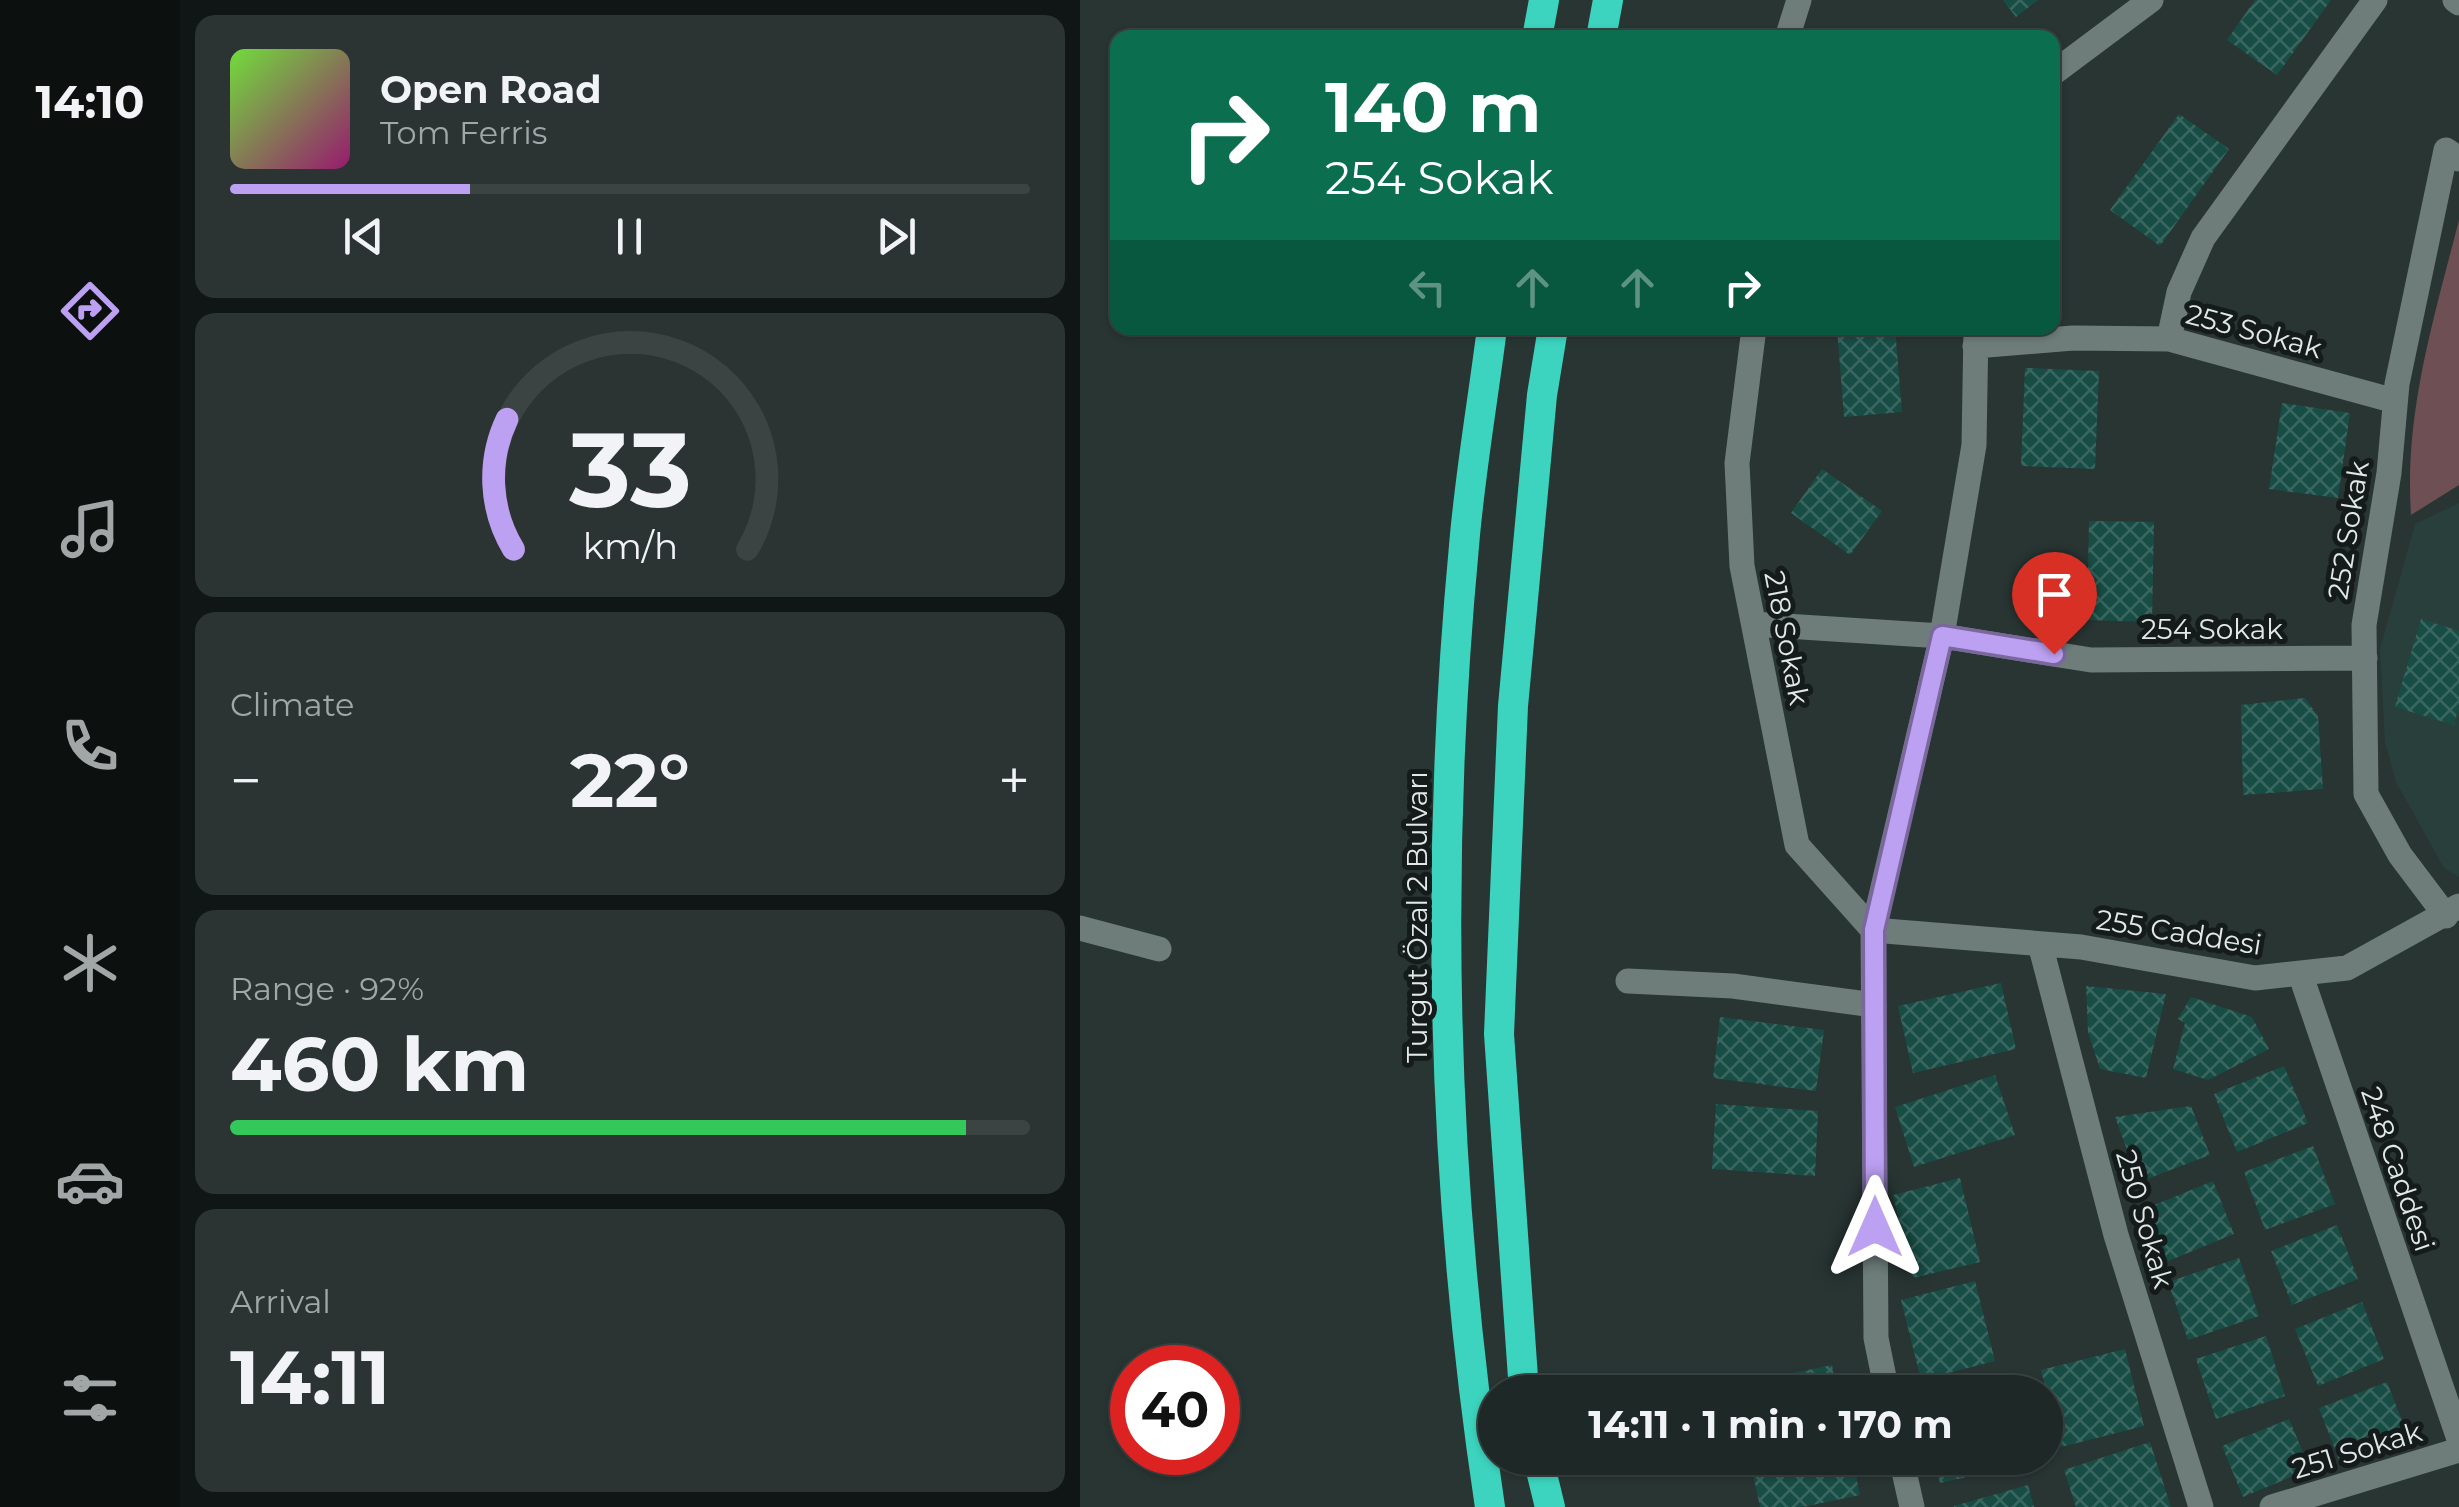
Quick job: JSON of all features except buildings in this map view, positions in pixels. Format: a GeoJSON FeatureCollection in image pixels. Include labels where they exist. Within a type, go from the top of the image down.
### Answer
{"type":"FeatureCollection","features":[{"type":"Feature","properties":{"kind":"highway"},"geometry":{"type":"LineString","coordinates":[[1538,30],[1544,0]]}},
{"type":"Feature","properties":{"kind":"highway"},"geometry":{"type":"LineString","coordinates":[[1602,30],[1608,0]]}},
{"type":"Feature","properties":{"kind":"highway","name":"Turgut Özal 2 Bulvarı"},"geometry":{"type":"LineString","coordinates":[[1490,1507],[1456,1208],[1445,960],[1449,762],[1464,544],[1491,335]]}},
{"type":"Feature","properties":{"kind":"highway"},"geometry":{"type":"LineString","coordinates":[[1523,1375],[1499,1034],[1514,706],[1542,396],[1552,335]]}},
{"type":"Feature","properties":{"kind":"highway"},"geometry":{"type":"LineString","coordinates":[[1542,1475],[1550,1507]]}},
{"type":"Feature","properties":{"kind":"street"},"geometry":{"type":"LineString","coordinates":[[1790,30],[1799,0]]}},
{"type":"Feature","properties":{"kind":"street"},"geometry":{"type":"LineString","coordinates":[[2060,68],[2151,0]]}},
{"type":"Feature","properties":{"kind":"street"},"geometry":{"type":"LineString","coordinates":[[2169,339],[2178,292],[2203,238],[2375,0]]}},
{"type":"Feature","properties":{"kind":"street","name":"252 Sokak"},"geometry":{"type":"LineString","coordinates":[[2452,911],[2400,855],[2366,794],[2364,624],[2389,474],[2395,401],[2446,150],[2459,159]]}},
{"type":"Feature","properties":{"kind":"street","name":"218 Sokak"},"geometry":{"type":"LineString","coordinates":[[1753,335],[1737,463],[1742,566],[1798,846],[1874,930]]}},
{"type":"Feature","properties":{"kind":"street"},"geometry":{"type":"LineString","coordinates":[[1884,1375],[1876,1338],[1874,930],[1942,636],[1974,445],[1978,396],[1975,336]]}},
{"type":"Feature","properties":{"kind":"street","name":"253 Sokak"},"geometry":{"type":"LineString","coordinates":[[1975,336],[2169,339],[2395,401]]}},
{"type":"Feature","properties":{"kind":"street","name":"254 Sokak"},"geometry":{"type":"LineString","coordinates":[[1754,624],[1942,636],[2091,660],[2364,658]]}},
{"type":"Feature","properties":{"kind":"street","name":"255 Caddesi"},"geometry":{"type":"LineString","coordinates":[[1874,930],[2081,946],[2255,978],[2347,968],[2452,911]]}},
{"type":"Feature","properties":{"kind":"street"},"geometry":{"type":"LineString","coordinates":[[1080,928],[1159,949]]}},
{"type":"Feature","properties":{"kind":"street","name":"250 Sokak"},"geometry":{"type":"LineString","coordinates":[[2040,944],[2116,1235],[2201,1507]]}},
{"type":"Feature","properties":{"kind":"street","name":"248 Caddesi"},"geometry":{"type":"LineString","coordinates":[[2300,974],[2459,1440]]}},
{"type":"Feature","properties":{"kind":"street"},"geometry":{"type":"LineString","coordinates":[[1628,981],[1733,986],[1874,1005]]}},
{"type":"Feature","properties":{"kind":"street","name":"251 Sokak"},"geometry":{"type":"LineString","coordinates":[[2272,1507],[2459,1450]]}},
{"type":"Feature","properties":{"kind":"street"},"geometry":{"type":"LineString","coordinates":[[1905,1475],[1912,1507]]}},
{"type":"Feature","properties":{"kind":"shaded area"},"geometry":{"type":"Polygon","coordinates":[[[2459,220],[2459,485],[2411,515],[2412,440],[2423,366],[2459,220]]]}},
{"type":"Feature","properties":{"kind":"shaded area"},"geometry":{"type":"Polygon","coordinates":[[[2459,503],[2459,877],[2444,868],[2396,782],[2385,742],[2380,649],[2415,524],[2459,503]]]}},
{"type":"Feature","properties":{"kind":"route"},"geometry":{"type":"LineString","coordinates":[[1875,1227],[1874,930],[1942,636],[2054,654]]}}]}
